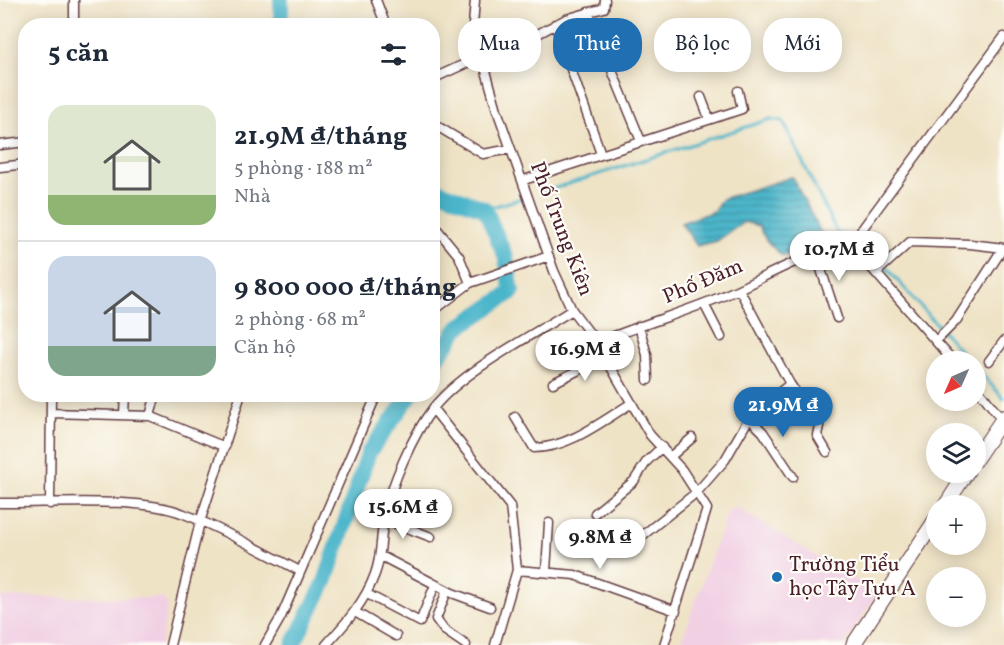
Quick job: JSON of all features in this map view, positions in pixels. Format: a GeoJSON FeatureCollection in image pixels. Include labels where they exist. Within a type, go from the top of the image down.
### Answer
{"type":"FeatureCollection","features":[{"type":"Feature","properties":{"kind":"main road"},"geometry":{"type":"LineString","coordinates":[[986,444],[1003,418]]}},
{"type":"Feature","properties":{"kind":"main road"},"geometry":{"type":"LineString","coordinates":[[852,645],[926,534]]}},
{"type":"Feature","properties":{"kind":"street"},"geometry":{"type":"LineString","coordinates":[[74,0],[75,18]]}},
{"type":"Feature","properties":{"kind":"street"},"geometry":{"type":"LineString","coordinates":[[376,0],[383,18]]}},
{"type":"Feature","properties":{"kind":"street","name":"Phố Trung Kiên"},"geometry":{"type":"LineString","coordinates":[[474,18],[476,0]]}},
{"type":"Feature","properties":{"kind":"street"},"geometry":{"type":"LineString","coordinates":[[572,18],[604,8],[605,0]]}},
{"type":"Feature","properties":{"kind":"street"},"geometry":{"type":"LineString","coordinates":[[588,12],[641,141]]}},
{"type":"Feature","properties":{"kind":"street"},"geometry":{"type":"LineString","coordinates":[[946,351],[878,271],[852,249],[860,232],[1004,37]]}},
{"type":"Feature","properties":{"kind":"street"},"geometry":{"type":"LineString","coordinates":[[440,75],[458,67]]}},
{"type":"Feature","properties":{"kind":"street","name":"Phố Trung Kiên"},"geometry":{"type":"LineString","coordinates":[[487,72],[511,149],[549,256],[572,310],[597,343],[650,435],[697,492],[707,509],[664,645]]}},
{"type":"Feature","properties":{"kind":"street"},"geometry":{"type":"LineString","coordinates":[[572,72],[601,154]]}},
{"type":"Feature","properties":{"kind":"street"},"geometry":{"type":"LineString","coordinates":[[524,182],[601,154],[742,109],[738,91]]}},
{"type":"Feature","properties":{"kind":"street"},"geometry":{"type":"LineString","coordinates":[[701,97],[709,118]]}},
{"type":"Feature","properties":{"kind":"street"},"geometry":{"type":"LineString","coordinates":[[440,128],[483,154],[511,149]]}},
{"type":"Feature","properties":{"kind":"street"},"geometry":{"type":"LineString","coordinates":[[0,145],[18,143]]}},
{"type":"Feature","properties":{"kind":"street"},"geometry":{"type":"LineString","coordinates":[[0,167],[18,165]]}},
{"type":"Feature","properties":{"kind":"street"},"geometry":{"type":"LineString","coordinates":[[440,233],[459,256],[470,283]]}},
{"type":"Feature","properties":{"kind":"street"},"geometry":{"type":"LineString","coordinates":[[878,271],[910,242],[919,240],[1004,248],[956,321],[937,340]]}},
{"type":"Feature","properties":{"kind":"street","name":"Phố Đăm"},"geometry":{"type":"LineString","coordinates":[[597,343],[704,304],[764,275],[816,254],[835,249],[852,249]]}},
{"type":"Feature","properties":{"kind":"street"},"geometry":{"type":"LineString","coordinates":[[816,254],[837,318]]}},
{"type":"Feature","properties":{"kind":"street"},"geometry":{"type":"LineString","coordinates":[[440,306],[470,283],[549,256]]}},
{"type":"Feature","properties":{"kind":"street"},"geometry":{"type":"LineString","coordinates":[[739,289],[790,384],[819,426],[816,435],[827,452]]}},
{"type":"Feature","properties":{"kind":"street"},"geometry":{"type":"LineString","coordinates":[[704,304],[721,337]]}},
{"type":"Feature","properties":{"kind":"street"},"geometry":{"type":"LineString","coordinates":[[440,401],[453,387],[572,310]]}},
{"type":"Feature","properties":{"kind":"street"},"geometry":{"type":"LineString","coordinates":[[639,326],[647,355],[648,380]]}},
{"type":"Feature","properties":{"kind":"street"},"geometry":{"type":"LineString","coordinates":[[989,361],[1004,341]]}},
{"type":"Feature","properties":{"kind":"street"},"geometry":{"type":"LineString","coordinates":[[553,383],[605,357]]}},
{"type":"Feature","properties":{"kind":"street"},"geometry":{"type":"LineString","coordinates":[[623,551],[697,492],[725,459],[749,418],[790,384]]}},
{"type":"Feature","properties":{"kind":"street"},"geometry":{"type":"LineString","coordinates":[[986,399],[1003,418]]}},
{"type":"Feature","properties":{"kind":"street"},"geometry":{"type":"LineString","coordinates":[[50,504],[51,402]]}},
{"type":"Feature","properties":{"kind":"street"},"geometry":{"type":"LineString","coordinates":[[124,414],[125,402]]}},
{"type":"Feature","properties":{"kind":"street"},"geometry":{"type":"LineString","coordinates":[[150,416],[154,402]]}},
{"type":"Feature","properties":{"kind":"street"},"geometry":{"type":"LineString","coordinates":[[170,645],[200,522],[239,402]]}},
{"type":"Feature","properties":{"kind":"street"},"geometry":{"type":"LineString","coordinates":[[265,645],[281,617],[373,402]]}},
{"type":"Feature","properties":{"kind":"street"},"geometry":{"type":"LineString","coordinates":[[326,645],[355,612],[367,594],[381,556],[384,519],[397,478],[433,409],[439,402]]}},
{"type":"Feature","properties":{"kind":"street"},"geometry":{"type":"LineString","coordinates":[[515,417],[534,448],[558,446],[632,404]]}},
{"type":"Feature","properties":{"kind":"street"},"geometry":{"type":"LineString","coordinates":[[433,409],[510,506],[518,570],[495,645]]}},
{"type":"Feature","properties":{"kind":"street"},"geometry":{"type":"LineString","coordinates":[[51,413],[150,416],[225,447]]}},
{"type":"Feature","properties":{"kind":"street"},"geometry":{"type":"LineString","coordinates":[[749,418],[763,432],[794,477]]}},
{"type":"Feature","properties":{"kind":"street"},"geometry":{"type":"LineString","coordinates":[[670,457],[692,438]]}},
{"type":"Feature","properties":{"kind":"street"},"geometry":{"type":"LineString","coordinates":[[595,513],[634,481],[647,461],[662,447]]}},
{"type":"Feature","properties":{"kind":"street"},"geometry":{"type":"LineString","coordinates":[[0,503],[157,507],[183,513],[300,571]]}},
{"type":"Feature","properties":{"kind":"street"},"geometry":{"type":"LineString","coordinates":[[384,519],[431,537]]}},
{"type":"Feature","properties":{"kind":"street"},"geometry":{"type":"LineString","coordinates":[[546,571],[549,523]]}},
{"type":"Feature","properties":{"kind":"street"},"geometry":{"type":"LineString","coordinates":[[381,556],[447,591],[490,607]]}},
{"type":"Feature","properties":{"kind":"street"},"geometry":{"type":"LineString","coordinates":[[518,570],[575,575],[676,611]]}},
{"type":"Feature","properties":{"kind":"street"},"geometry":{"type":"LineString","coordinates":[[367,594],[420,622],[435,585]]}},
{"type":"Feature","properties":{"kind":"street"},"geometry":{"type":"LineString","coordinates":[[447,591],[436,619],[444,630],[466,645]]}},
{"type":"Feature","properties":{"kind":"street"},"geometry":{"type":"LineString","coordinates":[[355,612],[396,636]]}},
{"type":"Feature","properties":{"kind":"shaded area","name":"Trường Tiểu học Tây Tựu A"},"geometry":{"type":"Polygon","coordinates":[[[734,506],[872,590],[875,597],[845,644],[680,645],[727,513],[734,506]]]}},
{"type":"Feature","properties":{"kind":"shaded area"},"geometry":{"type":"Polygon","coordinates":[[[0,597],[163,598],[168,606],[160,645],[0,645],[0,597]]]}},
{"type":"Feature","properties":{"kind":"water"},"geometry":{"type":"Polygon","coordinates":[[[792,177],[826,242],[782,256],[766,240],[759,226],[744,222],[717,241],[697,246],[681,223],[714,211],[722,199],[792,177]]]}},
{"type":"Feature","properties":{"kind":"waterway"},"geometry":{"type":"LineString","coordinates":[[281,0],[281,18]]}},
{"type":"Feature","properties":{"kind":"waterway"},"geometry":{"type":"LineString","coordinates":[[543,192],[771,119],[783,121],[837,233],[868,247],[960,351]]}},
{"type":"Feature","properties":{"kind":"waterway"},"geometry":{"type":"LineString","coordinates":[[440,191],[485,209],[506,258],[512,292],[459,327],[440,354]]}},
{"type":"Feature","properties":{"kind":"waterway"},"geometry":{"type":"LineString","coordinates":[[485,209],[523,198]]}},
{"type":"Feature","properties":{"kind":"waterway"},"geometry":{"type":"LineString","coordinates":[[986,379],[1004,399]]}},
{"type":"Feature","properties":{"kind":"waterway"},"geometry":{"type":"LineString","coordinates":[[293,645],[325,582],[369,452],[405,402]]}},
{"type":"Feature","properties":{"kind":"place","name":"Trường Tiểu học Tây Tựu A"},"geometry":{"type":"Point","coordinates":[777,577]}}]}
